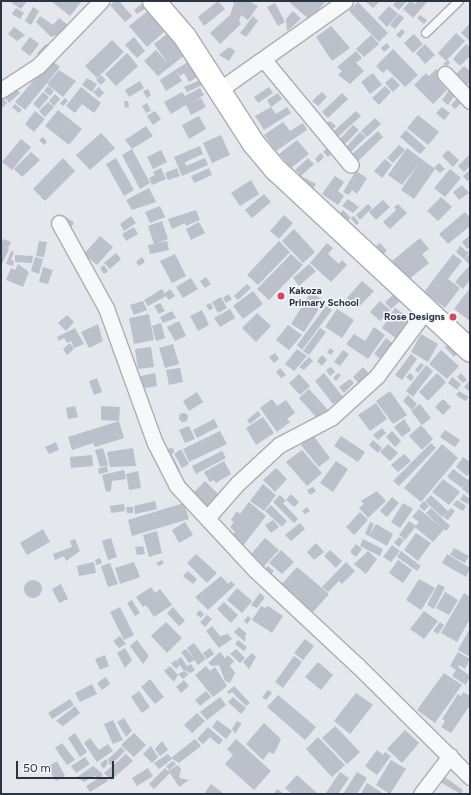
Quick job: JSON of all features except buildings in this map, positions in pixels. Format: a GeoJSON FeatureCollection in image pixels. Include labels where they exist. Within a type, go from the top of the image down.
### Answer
{"type":"FeatureCollection","features":[{"type":"Feature","properties":{"kind":"street"},"geometry":{"type":"LineString","coordinates":[[1,90],[38,66],[101,1]]}},
{"type":"Feature","properties":{"kind":"street"},"geometry":{"type":"LineString","coordinates":[[154,1],[185,37],[254,144],[276,170],[470,350]]}},
{"type":"Feature","properties":{"kind":"street"},"geometry":{"type":"LineString","coordinates":[[219,90],[264,60],[343,2]]}},
{"type":"Feature","properties":{"kind":"street"},"geometry":{"type":"LineString","coordinates":[[264,60],[352,165]]}},
{"type":"Feature","properties":{"kind":"street"},"geometry":{"type":"LineString","coordinates":[[444,74],[470,101]]}},
{"type":"Feature","properties":{"kind":"street"},"geometry":{"type":"LineString","coordinates":[[59,223],[106,308],[155,443],[177,486],[255,570],[470,776]]}},
{"type":"Feature","properties":{"kind":"street"},"geometry":{"type":"LineString","coordinates":[[207,518],[238,483],[279,445],[332,417],[377,376],[426,310]]}},
{"type":"Feature","properties":{"kind":"street"},"geometry":{"type":"LineString","coordinates":[[421,794],[450,756]]}},
{"type":"Feature","properties":{"kind":"lane"},"geometry":{"type":"LineString","coordinates":[[426,33],[459,1]]}},
{"type":"Feature","properties":{"kind":"place","name":"Kakoza Primary School"},"geometry":{"type":"Point","coordinates":[281,296]}},
{"type":"Feature","properties":{"kind":"place","name":"Rose Designs"},"geometry":{"type":"Point","coordinates":[453,317]}}]}
